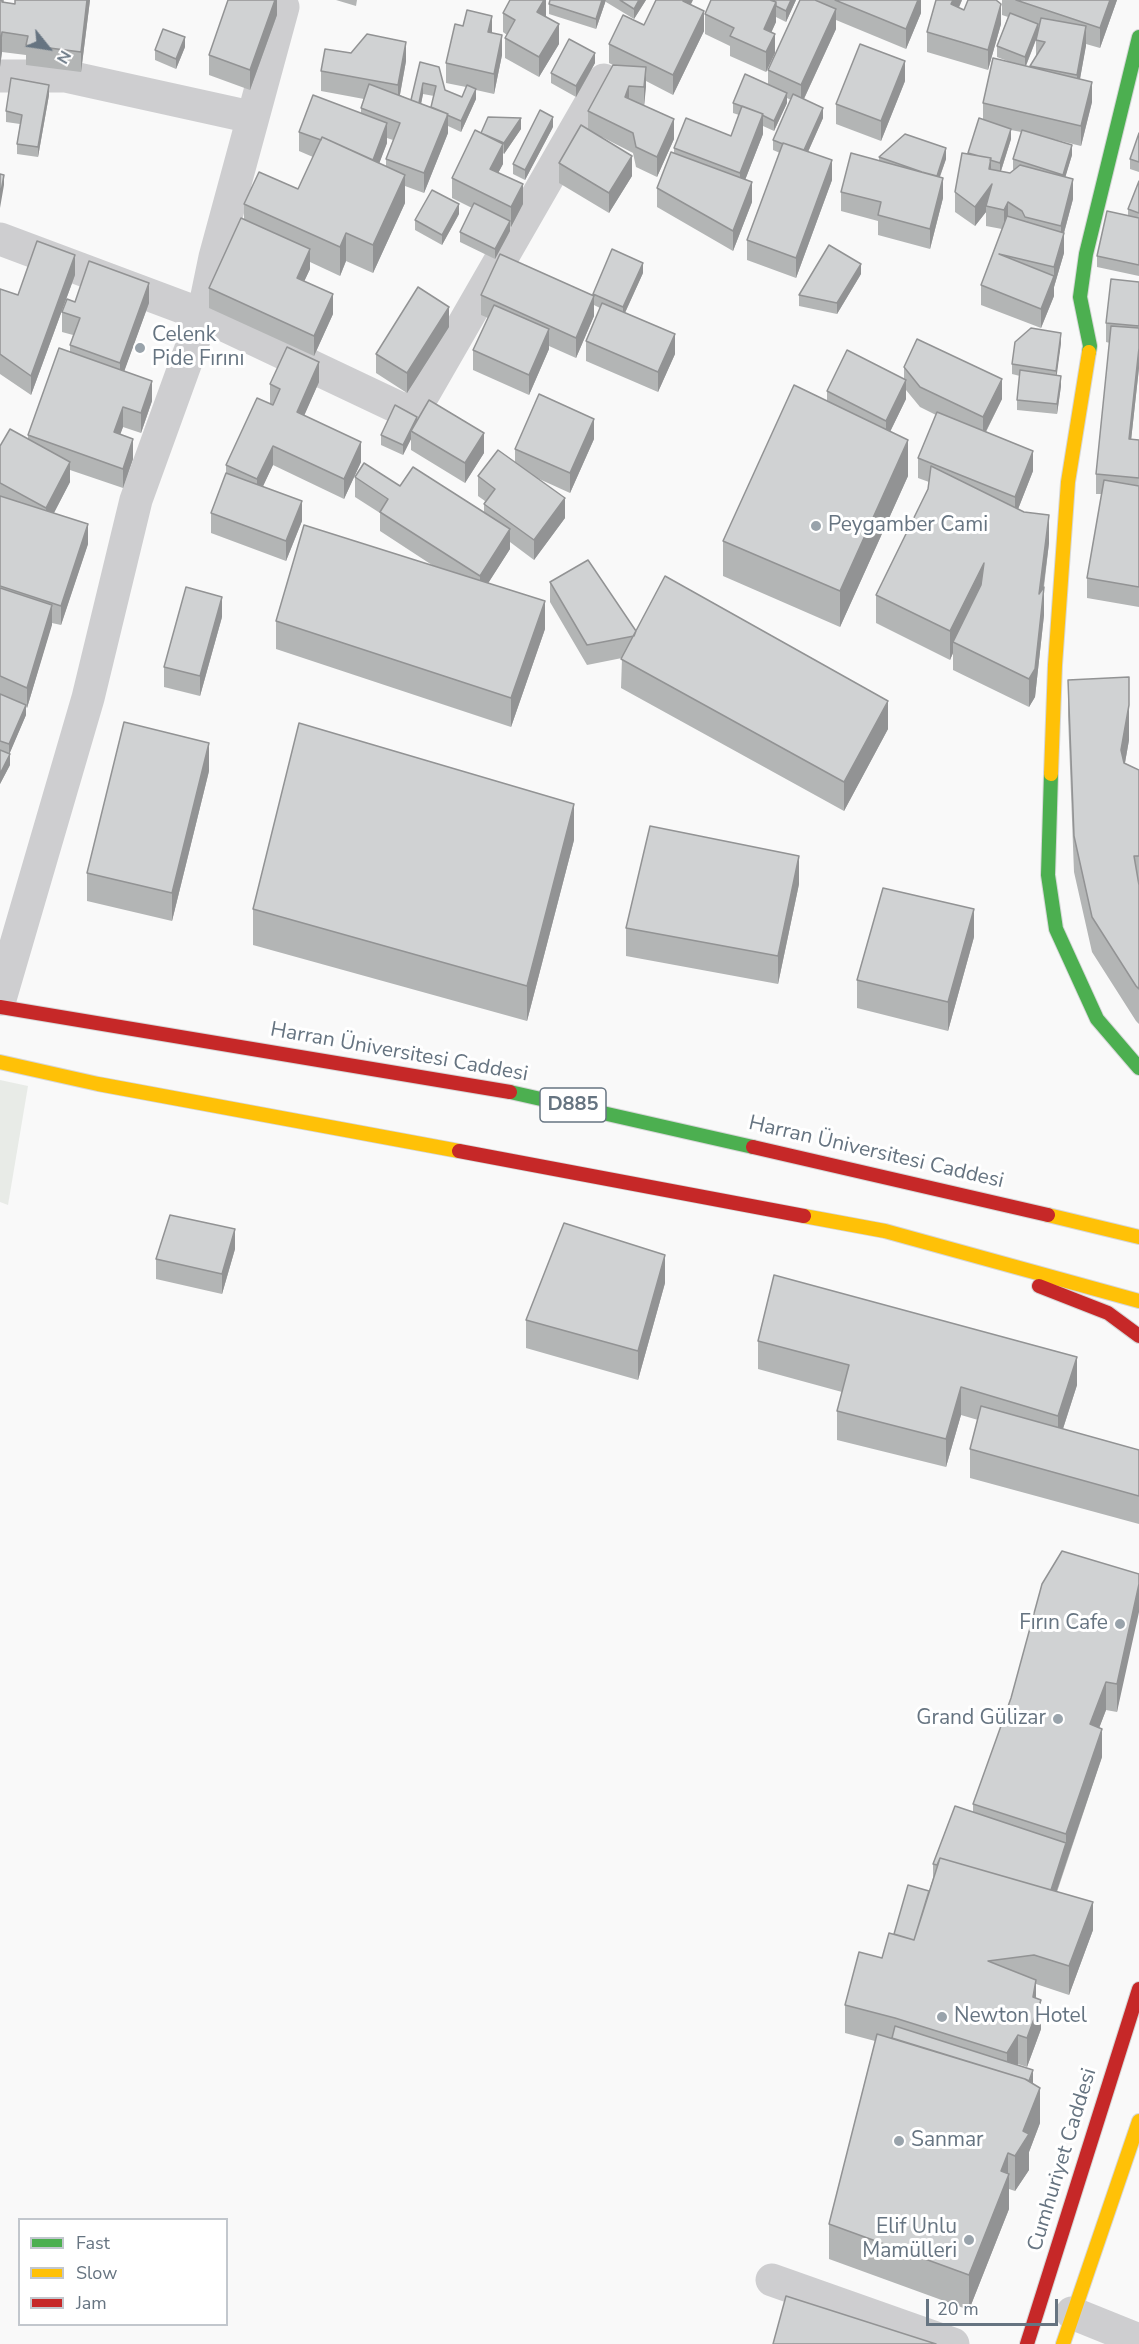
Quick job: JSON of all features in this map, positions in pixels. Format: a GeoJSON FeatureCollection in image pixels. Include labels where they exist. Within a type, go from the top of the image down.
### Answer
{"type":"FeatureCollection","features":[{"type":"Feature","properties":{"kind":"main road"},"geometry":{"type":"LineString","coordinates":[[1139,37],[1086,254],[1080,297],[1090,346],[1066,505],[1054,665],[1048,875],[1056,928],[1097,1019],[1139,1068]]}},
{"type":"Feature","properties":{"kind":"main road","name":"Harran Üniversitesi Caddesi"},"geometry":{"type":"LineString","coordinates":[[0,1007],[525,1095],[1139,1237]]}},
{"type":"Feature","properties":{"kind":"main road"},"geometry":{"type":"LineString","coordinates":[[0,1062],[98,1084],[905,1236],[1139,1301]]}},
{"type":"Feature","properties":{"kind":"main road"},"geometry":{"type":"LineString","coordinates":[[905,1236],[1108,1312],[1139,1336]]}},
{"type":"Feature","properties":{"kind":"main road","name":"Cumhuriyet Caddesi"},"geometry":{"type":"LineString","coordinates":[[1028,2344],[1139,1989]]}},
{"type":"Feature","properties":{"kind":"main road"},"geometry":{"type":"LineString","coordinates":[[1063,2344],[1139,2121]]}},
{"type":"Feature","properties":{"kind":"street"},"geometry":{"type":"LineString","coordinates":[[0,999],[88,698],[136,500],[203,315],[215,257],[251,117],[283,7],[271,0]]}},
{"type":"Feature","properties":{"kind":"street"},"geometry":{"type":"LineString","coordinates":[[0,76],[65,76],[251,117]]}},
{"type":"Feature","properties":{"kind":"street"},"geometry":{"type":"LineString","coordinates":[[0,238],[203,315],[412,414],[604,80]]}},
{"type":"Feature","properties":{"kind":"street"},"geometry":{"type":"LineString","coordinates":[[772,2280],[953,2344]]}},
{"type":"Feature","properties":{"kind":"street"},"geometry":{"type":"LineString","coordinates":[[1072,2313],[1139,2340]]}},
{"type":"Feature","properties":{"kind":"shaded area"},"geometry":{"type":"Polygon","coordinates":[[[0,1080],[28,1086],[8,1205],[0,1202],[0,1080]]]}},
{"type":"Feature","properties":{"kind":"building"},"geometry":{"type":"Polygon","coordinates":[[[0,0],[15,4],[15,0],[87,0],[81,52],[26,45],[28,36],[2,32],[0,47],[0,0]]]}},
{"type":"Feature","properties":{"kind":"building"},"geometry":{"type":"Polygon","coordinates":[[[228,0],[275,0],[250,70],[209,55],[228,0]]]}},
{"type":"Feature","properties":{"kind":"building"},"geometry":{"type":"Polygon","coordinates":[[[510,0],[544,0],[537,12],[559,24],[539,57],[505,38],[515,20],[503,13],[510,0]]]}},
{"type":"Feature","properties":{"kind":"building"},"geometry":{"type":"Polygon","coordinates":[[[550,0],[602,0],[596,19],[549,4],[550,0]]]}},
{"type":"Feature","properties":{"kind":"building"},"geometry":{"type":"Polygon","coordinates":[[[620,0],[639,0],[634,9],[620,0]]]}},
{"type":"Feature","properties":{"kind":"building"},"geometry":{"type":"Polygon","coordinates":[[[656,0],[683,0],[704,11],[673,75],[609,44],[623,15],[644,25],[656,0]]]}},
{"type":"Feature","properties":{"kind":"building"},"geometry":{"type":"Polygon","coordinates":[[[711,0],[770,0],[776,2],[764,29],[775,34],[766,52],[730,36],[734,28],[705,14],[711,0]]]}},
{"type":"Feature","properties":{"kind":"building"},"geometry":{"type":"Polygon","coordinates":[[[770,0],[791,0],[786,11],[770,0]]]}},
{"type":"Feature","properties":{"kind":"building"},"geometry":{"type":"Polygon","coordinates":[[[800,0],[815,0],[836,9],[801,85],[768,70],[800,0]]]}},
{"type":"Feature","properties":{"kind":"building"},"geometry":{"type":"Polygon","coordinates":[[[835,0],[918,0],[906,29],[835,0]]]}},
{"type":"Feature","properties":{"kind":"building"},"geometry":{"type":"Polygon","coordinates":[[[936,0],[953,0],[951,4],[964,10],[968,0],[996,0],[1001,4],[988,50],[927,32],[936,0]]]}},
{"type":"Feature","properties":{"kind":"building"},"geometry":{"type":"Polygon","coordinates":[[[1016,0],[1110,0],[1100,28],[1016,0]]]}},
{"type":"Feature","properties":{"kind":"building"},"geometry":{"type":"Polygon","coordinates":[[[467,10],[492,16],[488,32],[502,35],[494,74],[446,63],[455,24],[463,26],[467,10]]]}},
{"type":"Feature","properties":{"kind":"building"},"geometry":{"type":"Polygon","coordinates":[[[1010,13],[1038,24],[1025,57],[997,46],[1010,13]]]}},
{"type":"Feature","properties":{"kind":"building"},"geometry":{"type":"Polygon","coordinates":[[[1041,18],[1086,26],[1077,75],[1030,66],[1045,42],[1036,40],[1041,18]]]}},
{"type":"Feature","properties":{"kind":"building"},"geometry":{"type":"Polygon","coordinates":[[[163,29],[185,37],[176,59],[155,50],[163,29]]]}},
{"type":"Feature","properties":{"kind":"building"},"geometry":{"type":"Polygon","coordinates":[[[367,34],[406,42],[398,85],[321,71],[325,49],[351,53],[367,34]]]}},
{"type":"Feature","properties":{"kind":"building"},"geometry":{"type":"Polygon","coordinates":[[[569,39],[595,53],[576,86],[551,73],[569,39]]]}},
{"type":"Feature","properties":{"kind":"building"},"geometry":{"type":"Polygon","coordinates":[[[860,44],[905,61],[881,121],[836,104],[860,44]]]}},
{"type":"Feature","properties":{"kind":"building"},"geometry":{"type":"Polygon","coordinates":[[[993,58],[1092,82],[1081,126],[983,103],[993,58]]]}},
{"type":"Feature","properties":{"kind":"building"},"geometry":{"type":"Polygon","coordinates":[[[420,62],[439,67],[445,90],[462,97],[467,85],[476,89],[461,121],[431,107],[436,86],[423,83],[419,103],[411,100],[420,62]]]}},
{"type":"Feature","properties":{"kind":"building"},"geometry":{"type":"Polygon","coordinates":[[[613,65],[646,67],[644,87],[629,86],[625,97],[674,119],[657,157],[636,147],[633,133],[588,111],[613,65]]]}},
{"type":"Feature","properties":{"kind":"building"},"geometry":{"type":"Polygon","coordinates":[[[745,74],[787,93],[774,121],[763,114],[733,103],[745,74]]]}},
{"type":"Feature","properties":{"kind":"building"},"geometry":{"type":"Polygon","coordinates":[[[11,78],[49,85],[38,147],[17,144],[22,115],[6,111],[11,78]]]}},
{"type":"Feature","properties":{"kind":"building"},"geometry":{"type":"Polygon","coordinates":[[[369,84],[448,114],[424,173],[386,159],[400,123],[361,108],[369,84]]]}},
{"type":"Feature","properties":{"kind":"building"},"geometry":{"type":"Polygon","coordinates":[[[793,94],[823,108],[804,150],[773,140],[793,94]]]}},
{"type":"Feature","properties":{"kind":"building"},"geometry":{"type":"Polygon","coordinates":[[[313,95],[387,123],[373,160],[322,137],[321,140],[299,132],[313,95]]]}},
{"type":"Feature","properties":{"kind":"building"},"geometry":{"type":"Polygon","coordinates":[[[742,106],[763,114],[740,173],[674,148],[686,118],[731,136],[742,106]]]}},
{"type":"Feature","properties":{"kind":"building"},"geometry":{"type":"Polygon","coordinates":[[[540,110],[553,117],[525,170],[513,164],[540,110]]]}},
{"type":"Feature","properties":{"kind":"building"},"geometry":{"type":"Polygon","coordinates":[[[488,117],[521,118],[504,143],[481,133],[488,117]]]}},
{"type":"Feature","properties":{"kind":"building"},"geometry":{"type":"Polygon","coordinates":[[[979,118],[1011,129],[1000,163],[990,160],[991,158],[968,153],[979,118]]]}},
{"type":"Feature","properties":{"kind":"building"},"geometry":{"type":"Polygon","coordinates":[[[581,125],[632,156],[609,193],[559,163],[581,125]]]}},
{"type":"Feature","properties":{"kind":"building"},"geometry":{"type":"Polygon","coordinates":[[[475,130],[503,144],[490,169],[523,184],[511,207],[452,178],[475,130]]]}},
{"type":"Feature","properties":{"kind":"building"},"geometry":{"type":"Polygon","coordinates":[[[1022,130],[1072,145],[1063,175],[1013,159],[1022,130]]]}},
{"type":"Feature","properties":{"kind":"building"},"geometry":{"type":"Polygon","coordinates":[[[1139,133],[1139,162],[1130,159],[1139,133]]]}},
{"type":"Feature","properties":{"kind":"building"},"geometry":{"type":"Polygon","coordinates":[[[905,134],[946,148],[937,176],[879,157],[905,134]]]}},
{"type":"Feature","properties":{"kind":"building"},"geometry":{"type":"Polygon","coordinates":[[[322,137],[405,175],[373,245],[346,233],[340,247],[244,204],[259,172],[298,189],[322,137]]]}},
{"type":"Feature","properties":{"kind":"building"},"geometry":{"type":"Polygon","coordinates":[[[783,143],[832,160],[796,258],[747,240],[783,143]]]}},
{"type":"Feature","properties":{"kind":"building"},"geometry":{"type":"Polygon","coordinates":[[[671,152],[752,182],[733,231],[657,188],[671,152]]]}},
{"type":"Feature","properties":{"kind":"building"},"geometry":{"type":"Polygon","coordinates":[[[851,153],[943,178],[930,229],[878,215],[881,202],[841,192],[851,153]]]}},
{"type":"Feature","properties":{"kind":"building"},"geometry":{"type":"Polygon","coordinates":[[[962,153],[991,158],[989,169],[1010,173],[1020,165],[1073,179],[1061,226],[1025,217],[1022,211],[1008,202],[1004,210],[986,206],[992,184],[975,207],[955,192],[962,153]]]}},
{"type":"Feature","properties":{"kind":"building"},"geometry":{"type":"Polygon","coordinates":[[[0,174],[4,175],[0,197],[0,174]]]}},
{"type":"Feature","properties":{"kind":"building"},"geometry":{"type":"Polygon","coordinates":[[[1139,181],[1139,213],[1128,209],[1139,181]]]}},
{"type":"Feature","properties":{"kind":"building"},"geometry":{"type":"Polygon","coordinates":[[[432,190],[459,204],[442,235],[415,220],[432,190]]]}},
{"type":"Feature","properties":{"kind":"building"},"geometry":{"type":"Polygon","coordinates":[[[474,203],[510,221],[495,249],[460,232],[474,203]]]}},
{"type":"Feature","properties":{"kind":"building"},"geometry":{"type":"Polygon","coordinates":[[[1107,211],[1139,218],[1139,265],[1097,256],[1107,211]]]}},
{"type":"Feature","properties":{"kind":"building"},"geometry":{"type":"Polygon","coordinates":[[[1007,216],[1064,233],[1054,267],[999,254],[1054,276],[1041,309],[981,285],[1007,216]]]}},
{"type":"Feature","properties":{"kind":"building"},"geometry":{"type":"Polygon","coordinates":[[[241,218],[310,249],[297,278],[333,294],[314,336],[209,288],[241,218]]]}},
{"type":"Feature","properties":{"kind":"building"},"geometry":{"type":"Polygon","coordinates":[[[37,241],[75,255],[31,376],[0,354],[0,289],[18,295],[37,241]]]}},
{"type":"Feature","properties":{"kind":"building"},"geometry":{"type":"Polygon","coordinates":[[[829,245],[861,264],[837,303],[799,295],[829,245]]]}},
{"type":"Feature","properties":{"kind":"building"},"geometry":{"type":"Polygon","coordinates":[[[612,249],[643,263],[623,307],[593,294],[612,249]]]}},
{"type":"Feature","properties":{"kind":"building"},"geometry":{"type":"Polygon","coordinates":[[[500,254],[594,296],[576,338],[481,295],[500,254]]]}},
{"type":"Feature","properties":{"kind":"building"},"geometry":{"type":"Polygon","coordinates":[[[89,261],[149,283],[120,363],[70,345],[80,318],[62,312],[67,299],[75,302],[89,261]]]}},
{"type":"Feature","properties":{"kind":"building"},"geometry":{"type":"Polygon","coordinates":[[[1111,279],[1139,282],[1139,326],[1106,323],[1111,279]]]}},
{"type":"Feature","properties":{"kind":"building"},"geometry":{"type":"Polygon","coordinates":[[[418,287],[449,307],[407,373],[376,354],[418,287]]]}},
{"type":"Feature","properties":{"kind":"building"},"geometry":{"type":"Polygon","coordinates":[[[602,303],[675,334],[658,372],[586,341],[602,303]]]}},
{"type":"Feature","properties":{"kind":"building"},"geometry":{"type":"Polygon","coordinates":[[[494,305],[549,329],[529,375],[473,350],[494,305]]]}},
{"type":"Feature","properties":{"kind":"building"},"geometry":{"type":"Polygon","coordinates":[[[1111,326],[1139,328],[1129,439],[1139,440],[1139,478],[1096,474],[1111,326]]]}},
{"type":"Feature","properties":{"kind":"building"},"geometry":{"type":"Polygon","coordinates":[[[1031,328],[1061,333],[1056,371],[1012,364],[1015,342],[1031,328]]]}},
{"type":"Feature","properties":{"kind":"building"},"geometry":{"type":"Polygon","coordinates":[[[917,339],[1002,379],[983,417],[920,387],[904,367],[917,339]]]}},
{"type":"Feature","properties":{"kind":"building"},"geometry":{"type":"Polygon","coordinates":[[[287,347],[319,362],[297,412],[361,442],[344,479],[273,446],[257,479],[226,465],[257,398],[273,405],[280,389],[270,384],[287,347]]]}},
{"type":"Feature","properties":{"kind":"building"},"geometry":{"type":"Polygon","coordinates":[[[59,348],[152,381],[141,413],[123,407],[114,432],[133,439],[123,469],[28,435],[59,348]]]}},
{"type":"Feature","properties":{"kind":"building"},"geometry":{"type":"Polygon","coordinates":[[[847,350],[906,380],[886,421],[827,391],[847,350]]]}},
{"type":"Feature","properties":{"kind":"building"},"geometry":{"type":"Polygon","coordinates":[[[1020,370],[1061,376],[1057,404],[1017,400],[1020,370]]]}},
{"type":"Feature","properties":{"kind":"building","name":"Peygamber Cami"},"geometry":{"type":"Polygon","coordinates":[[[794,385],[908,440],[840,591],[723,541],[794,385]]]}},
{"type":"Feature","properties":{"kind":"building"},"geometry":{"type":"Polygon","coordinates":[[[539,394],[594,419],[570,473],[515,449],[539,394]]]}},
{"type":"Feature","properties":{"kind":"building"},"geometry":{"type":"Polygon","coordinates":[[[429,400],[484,433],[465,463],[411,431],[429,400]]]}},
{"type":"Feature","properties":{"kind":"building"},"geometry":{"type":"Polygon","coordinates":[[[395,405],[417,417],[403,445],[381,435],[395,405]]]}},
{"type":"Feature","properties":{"kind":"building"},"geometry":{"type":"Polygon","coordinates":[[[937,412],[1033,451],[1015,497],[918,458],[937,412]]]}},
{"type":"Feature","properties":{"kind":"building"},"geometry":{"type":"Polygon","coordinates":[[[10,429],[70,462],[46,508],[0,483],[0,446],[10,429]]]}},
{"type":"Feature","properties":{"kind":"building"},"geometry":{"type":"Polygon","coordinates":[[[498,450],[565,498],[534,540],[484,504],[495,489],[478,476],[498,450]]]}},
{"type":"Feature","properties":{"kind":"building"},"geometry":{"type":"Polygon","coordinates":[[[364,463],[400,486],[413,467],[510,529],[480,576],[380,512],[388,499],[355,477],[364,463]]]}},
{"type":"Feature","properties":{"kind":"building"},"geometry":{"type":"Polygon","coordinates":[[[931,466],[1024,512],[1049,515],[1039,594],[1044,587],[1035,669],[1029,679],[953,642],[981,585],[984,563],[950,631],[876,595],[928,489],[931,466]]]}},
{"type":"Feature","properties":{"kind":"building"},"geometry":{"type":"Polygon","coordinates":[[[226,473],[302,501],[286,541],[211,513],[226,473]]]}},
{"type":"Feature","properties":{"kind":"building"},"geometry":{"type":"Polygon","coordinates":[[[1104,480],[1139,486],[1139,587],[1087,578],[1104,480]]]}},
{"type":"Feature","properties":{"kind":"building"},"geometry":{"type":"Polygon","coordinates":[[[0,496],[88,524],[61,606],[0,586],[0,496]]]}},
{"type":"Feature","properties":{"kind":"building"},"geometry":{"type":"Polygon","coordinates":[[[304,525],[545,601],[511,698],[276,621],[304,525]]]}},
{"type":"Feature","properties":{"kind":"building"},"geometry":{"type":"Polygon","coordinates":[[[588,560],[636,631],[634,636],[587,645],[550,582],[588,560]]]}},
{"type":"Feature","properties":{"kind":"building"},"geometry":{"type":"Polygon","coordinates":[[[665,576],[888,701],[844,782],[621,659],[665,576]]]}},
{"type":"Feature","properties":{"kind":"building"},"geometry":{"type":"Polygon","coordinates":[[[186,587],[222,597],[200,676],[164,667],[186,587]]]}},
{"type":"Feature","properties":{"kind":"building"},"geometry":{"type":"Polygon","coordinates":[[[0,588],[52,605],[27,688],[0,676],[0,588]]]}},
{"type":"Feature","properties":{"kind":"building"},"geometry":{"type":"Polygon","coordinates":[[[1129,677],[1129,705],[1121,750],[1124,763],[1139,770],[1139,856],[1134,856],[1139,885],[1139,989],[1092,917],[1074,836],[1068,680],[1129,677]]]}},
{"type":"Feature","properties":{"kind":"building"},"geometry":{"type":"Polygon","coordinates":[[[0,694],[26,705],[9,744],[0,741],[0,694]]]}},
{"type":"Feature","properties":{"kind":"building"},"geometry":{"type":"Polygon","coordinates":[[[124,722],[209,743],[172,893],[87,873],[124,722]]]}},
{"type":"Feature","properties":{"kind":"building"},"geometry":{"type":"Polygon","coordinates":[[[299,723],[574,804],[527,986],[253,909],[299,723]]]}},
{"type":"Feature","properties":{"kind":"building"},"geometry":{"type":"Polygon","coordinates":[[[0,750],[10,754],[0,774],[0,750]]]}},
{"type":"Feature","properties":{"kind":"building"},"geometry":{"type":"Polygon","coordinates":[[[650,826],[799,856],[778,956],[626,928],[650,826]]]}},
{"type":"Feature","properties":{"kind":"building"},"geometry":{"type":"Polygon","coordinates":[[[883,888],[974,909],[948,1002],[857,980],[883,888]]]}},
{"type":"Feature","properties":{"kind":"building"},"geometry":{"type":"Polygon","coordinates":[[[170,1215],[235,1229],[222,1274],[156,1259],[170,1215]]]}},
{"type":"Feature","properties":{"kind":"building"},"geometry":{"type":"Polygon","coordinates":[[[564,1223],[665,1255],[638,1351],[526,1320],[564,1223]]]}},
{"type":"Feature","properties":{"kind":"building"},"geometry":{"type":"Polygon","coordinates":[[[774,1275],[1077,1357],[1058,1416],[961,1387],[946,1439],[837,1411],[849,1365],[758,1341],[774,1275]]]}},
{"type":"Feature","properties":{"kind":"building"},"geometry":{"type":"Polygon","coordinates":[[[981,1406],[1139,1450],[1139,1496],[970,1449],[981,1406]]]}},
{"type":"Feature","properties":{"kind":"building","name":"Grand Gülizar"},"geometry":{"type":"Polygon","coordinates":[[[1062,1551],[1139,1574],[1139,1584],[1117,1684],[1106,1682],[1090,1724],[1102,1729],[1066,1834],[973,1804],[1011,1698],[1042,1584],[1062,1551]]]}},
{"type":"Feature","properties":{"kind":"building"},"geometry":{"type":"Polygon","coordinates":[[[955,1806],[1066,1843],[1051,1890],[940,1858],[937,1865],[933,1864],[955,1806]]]}},
{"type":"Feature","properties":{"kind":"building"},"geometry":{"type":"Polygon","coordinates":[[[940,1858],[1093,1902],[1069,1966],[1034,1955],[988,1961],[1036,1980],[1033,1997],[1041,2000],[1027,2038],[1018,2035],[1007,2053],[845,2005],[859,1952],[882,1958],[889,1933],[914,1940],[940,1858]]]}},
{"type":"Feature","properties":{"kind":"building"},"geometry":{"type":"Polygon","coordinates":[[[908,1885],[929,1891],[914,1940],[894,1934],[908,1885]]]}},
{"type":"Feature","properties":{"kind":"building"},"geometry":{"type":"Polygon","coordinates":[[[895,2026],[1033,2070],[1029,2081],[892,2038],[895,2026]]]}},
{"type":"Feature","properties":{"kind":"building"},"geometry":{"type":"Polygon","coordinates":[[[877,2034],[1025,2079],[1040,2088],[1023,2131],[1029,2134],[1015,2156],[1008,2153],[1001,2171],[1009,2174],[969,2275],[829,2224],[877,2034]]]}},
{"type":"Feature","properties":{"kind":"building"},"geometry":{"type":"Polygon","coordinates":[[[786,2296],[936,2344],[773,2344],[786,2296]]]}},
{"type":"Feature","properties":{"kind":"traffic: fast"},"geometry":{"type":"LineString","coordinates":[[1089,352],[1090,346],[1080,297],[1086,254],[1139,37]]}},
{"type":"Feature","properties":{"kind":"traffic: fast"},"geometry":{"type":"LineString","coordinates":[[1051,774],[1048,875],[1056,929],[1097,1019],[1139,1068]]}},
{"type":"Feature","properties":{"kind":"traffic: fast"},"geometry":{"type":"LineString","coordinates":[[510,1092],[753,1147]]}},
{"type":"Feature","properties":{"kind":"traffic: slow"},"geometry":{"type":"LineString","coordinates":[[1051,774],[1055,665],[1068,482],[1089,352]]}},
{"type":"Feature","properties":{"kind":"traffic: slow"},"geometry":{"type":"LineString","coordinates":[[0,1062],[98,1084],[459,1151]]}},
{"type":"Feature","properties":{"kind":"traffic: slow"},"geometry":{"type":"LineString","coordinates":[[1048,1215],[1139,1237]]}},
{"type":"Feature","properties":{"kind":"traffic: slow"},"geometry":{"type":"LineString","coordinates":[[804,1216],[885,1231],[1139,1301]]}},
{"type":"Feature","properties":{"kind":"traffic: slow"},"geometry":{"type":"LineString","coordinates":[[1063,2344],[1139,2121]]}},
{"type":"Feature","properties":{"kind":"traffic: jam"},"geometry":{"type":"LineString","coordinates":[[0,1007],[510,1092]]}},
{"type":"Feature","properties":{"kind":"traffic: jam"},"geometry":{"type":"LineString","coordinates":[[753,1147],[1048,1215]]}},
{"type":"Feature","properties":{"kind":"traffic: jam"},"geometry":{"type":"LineString","coordinates":[[459,1151],[804,1216]]}},
{"type":"Feature","properties":{"kind":"traffic: jam"},"geometry":{"type":"LineString","coordinates":[[1039,1286],[1108,1313],[1139,1336]]}},
{"type":"Feature","properties":{"kind":"traffic: jam"},"geometry":{"type":"LineString","coordinates":[[1027,2344],[1139,1989]]}},
{"type":"Feature","properties":{"kind":"place","name":"Celenk Pide Fırını"},"geometry":{"type":"Point","coordinates":[140,348]}},
{"type":"Feature","properties":{"kind":"place","name":"Peygamber Cami"},"geometry":{"type":"Point","coordinates":[816,526]}},
{"type":"Feature","properties":{"kind":"place","name":"Fırın Cafe"},"geometry":{"type":"Point","coordinates":[1120,1624]}},
{"type":"Feature","properties":{"kind":"place","name":"Grand Gülizar"},"geometry":{"type":"Point","coordinates":[1058,1719]}},
{"type":"Feature","properties":{"kind":"place","name":"Newton Hotel"},"geometry":{"type":"Point","coordinates":[942,2017]}},
{"type":"Feature","properties":{"kind":"place","name":"Sanmar"},"geometry":{"type":"Point","coordinates":[899,2141]}},
{"type":"Feature","properties":{"kind":"place","name":"Elif Unlu Mamülleri"},"geometry":{"type":"Point","coordinates":[969,2240]}}]}
